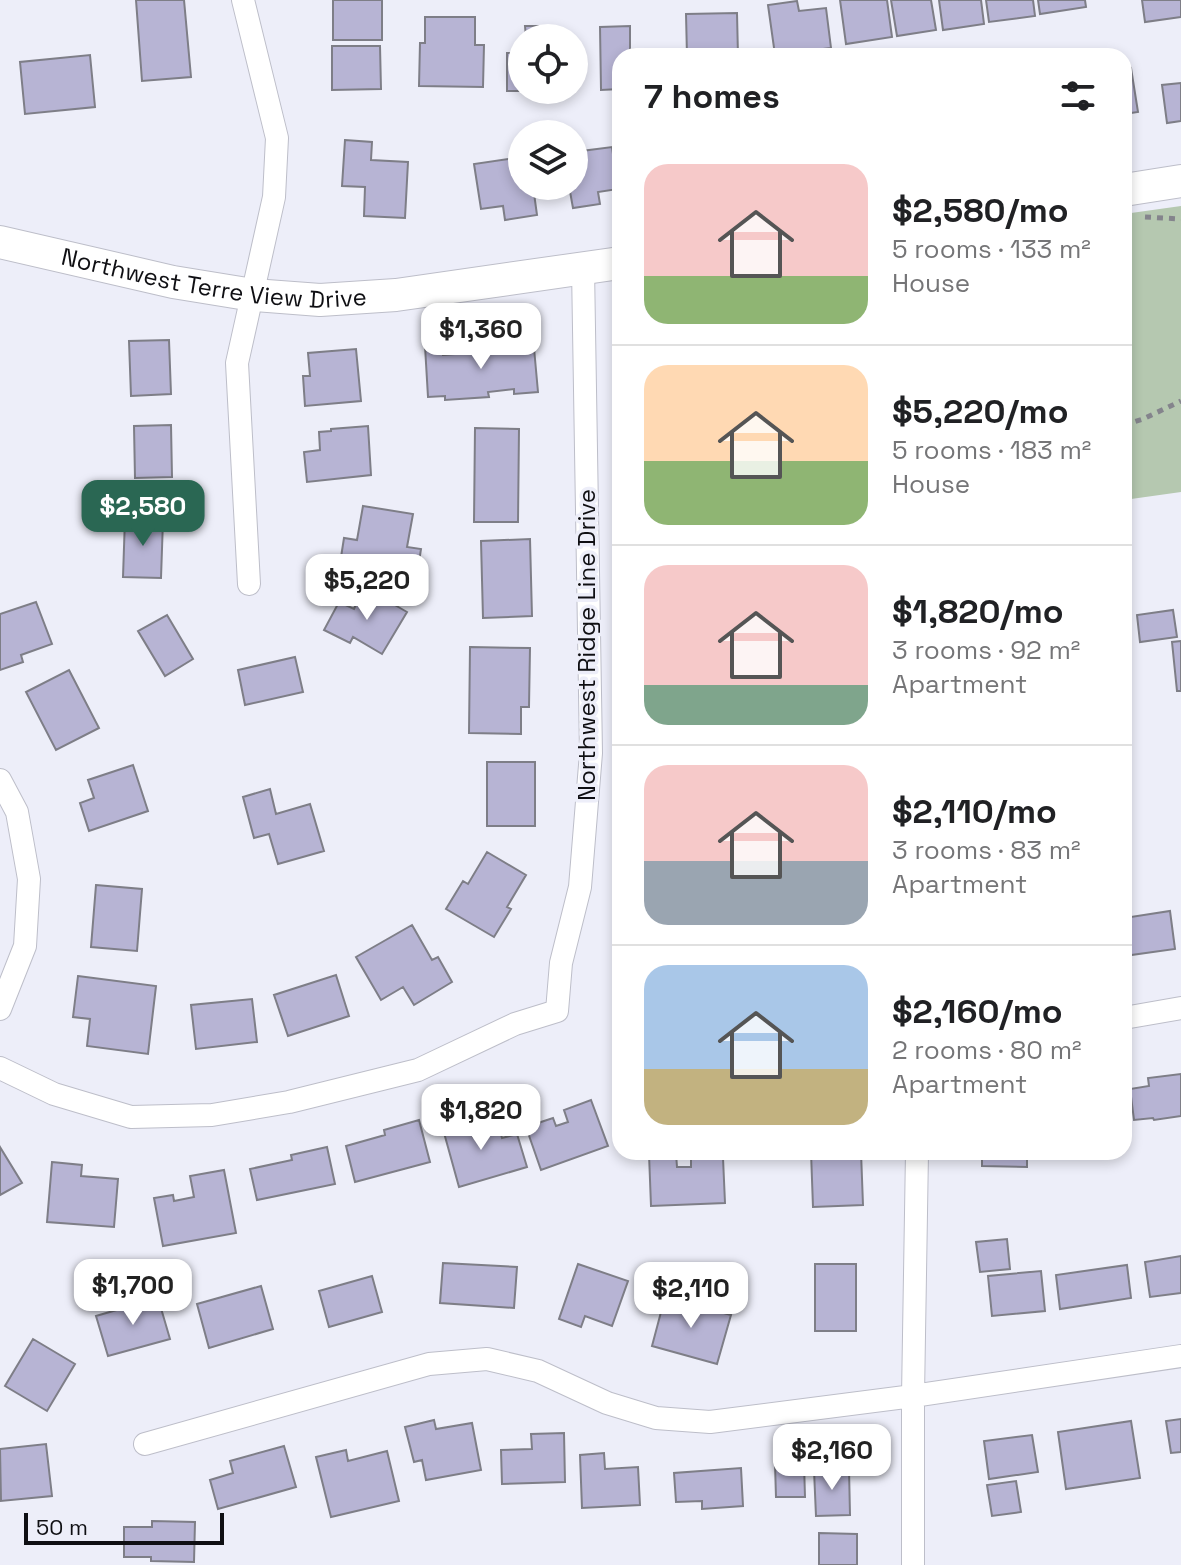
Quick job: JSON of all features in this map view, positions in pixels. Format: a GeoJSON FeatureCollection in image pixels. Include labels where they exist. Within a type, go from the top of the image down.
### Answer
{"type":"FeatureCollection","features":[{"type":"Feature","properties":{"kind":"street"},"geometry":{"type":"LineString","coordinates":[[243,0],[277,138],[274,197],[237,363],[249,584]]}},
{"type":"Feature","properties":{"kind":"street"},"geometry":{"type":"LineString","coordinates":[[1132,189],[1181,181]]}},
{"type":"Feature","properties":{"kind":"street","name":"Northwest Terre View Drive"},"geometry":{"type":"LineString","coordinates":[[0,242],[173,282],[253,295],[320,300],[396,295],[612,264]]}},
{"type":"Feature","properties":{"kind":"street","name":"Northwest Ridge Line Drive"},"geometry":{"type":"LineString","coordinates":[[0,1068],[54,1094],[131,1117],[212,1115],[289,1102],[418,1070],[515,1024],[557,1011],[561,963],[580,887],[591,753],[583,268]]}},
{"type":"Feature","properties":{"kind":"street"},"geometry":{"type":"LineString","coordinates":[[0,780],[17,812],[29,879],[25,946],[0,1009]]}},
{"type":"Feature","properties":{"kind":"street"},"geometry":{"type":"LineString","coordinates":[[1132,1017],[1181,1008]]}},
{"type":"Feature","properties":{"kind":"street"},"geometry":{"type":"LineString","coordinates":[[913,1565],[917,1160]]}},
{"type":"Feature","properties":{"kind":"street"},"geometry":{"type":"LineString","coordinates":[[145,1444],[429,1364],[487,1359],[538,1371],[607,1403],[656,1418],[710,1422],[913,1396],[1181,1356]]}},
{"type":"Feature","properties":{"kind":"path"},"geometry":{"type":"LineString","coordinates":[[1132,422],[1181,401]]}},
{"type":"Feature","properties":{"kind":"green space"},"geometry":{"type":"Polygon","coordinates":[[[1181,206],[1181,492],[1132,499],[1132,213],[1181,206]]]}},
{"type":"Feature","properties":{"kind":"building"},"geometry":{"type":"Polygon","coordinates":[[[136,0],[184,0],[191,77],[142,81],[136,0]]]}},
{"type":"Feature","properties":{"kind":"building"},"geometry":{"type":"Polygon","coordinates":[[[333,0],[382,0],[382,40],[333,40],[333,0]]]}},
{"type":"Feature","properties":{"kind":"building"},"geometry":{"type":"Polygon","coordinates":[[[840,0],[887,0],[892,37],[846,44],[840,0]]]}},
{"type":"Feature","properties":{"kind":"building"},"geometry":{"type":"Polygon","coordinates":[[[891,0],[931,0],[936,30],[897,36],[891,0]]]}},
{"type":"Feature","properties":{"kind":"building"},"geometry":{"type":"Polygon","coordinates":[[[939,0],[981,0],[984,24],[943,30],[939,0]]]}},
{"type":"Feature","properties":{"kind":"building"},"geometry":{"type":"Polygon","coordinates":[[[986,0],[1033,0],[1035,16],[989,22],[986,0]]]}},
{"type":"Feature","properties":{"kind":"building"},"geometry":{"type":"Polygon","coordinates":[[[1038,0],[1085,0],[1086,7],[1040,14],[1038,0]]]}},
{"type":"Feature","properties":{"kind":"building"},"geometry":{"type":"Polygon","coordinates":[[[1142,0],[1181,0],[1181,17],[1145,22],[1142,0]]]}},
{"type":"Feature","properties":{"kind":"building"},"geometry":{"type":"Polygon","coordinates":[[[797,1],[799,11],[826,8],[831,48],[774,48],[768,5],[797,1]]]}},
{"type":"Feature","properties":{"kind":"building"},"geometry":{"type":"Polygon","coordinates":[[[737,13],[738,48],[687,48],[686,14],[737,13]]]}},
{"type":"Feature","properties":{"kind":"building"},"geometry":{"type":"Polygon","coordinates":[[[425,17],[475,17],[475,45],[484,45],[483,87],[419,86],[420,43],[425,43],[425,17]]]}},
{"type":"Feature","properties":{"kind":"building"},"geometry":{"type":"Polygon","coordinates":[[[630,26],[630,48],[612,48],[612,89],[601,90],[600,27],[630,26]]]}},
{"type":"Feature","properties":{"kind":"building"},"geometry":{"type":"Polygon","coordinates":[[[332,46],[380,46],[381,89],[332,90],[332,46]]]}},
{"type":"Feature","properties":{"kind":"building"},"geometry":{"type":"Polygon","coordinates":[[[90,55],[95,107],[25,114],[20,62],[90,55]]]}},
{"type":"Feature","properties":{"kind":"building"},"geometry":{"type":"Polygon","coordinates":[[[1132,74],[1138,112],[1132,113],[1132,74]]]}},
{"type":"Feature","properties":{"kind":"building"},"geometry":{"type":"Polygon","coordinates":[[[1181,83],[1181,121],[1167,123],[1162,85],[1181,83]]]}},
{"type":"Feature","properties":{"kind":"building"},"geometry":{"type":"Polygon","coordinates":[[[345,140],[372,142],[371,160],[408,162],[405,218],[364,216],[365,187],[342,186],[345,140]]]}},
{"type":"Feature","properties":{"kind":"building"},"geometry":{"type":"Polygon","coordinates":[[[612,147],[612,190],[598,192],[600,204],[573,208],[572,200],[588,200],[588,150],[612,147]]]}},
{"type":"Feature","properties":{"kind":"building"},"geometry":{"type":"Polygon","coordinates":[[[508,159],[508,200],[535,200],[537,215],[505,220],[503,206],[481,209],[474,164],[508,159]]]}},
{"type":"Feature","properties":{"kind":"building"},"geometry":{"type":"Polygon","coordinates":[[[510,339],[511,350],[534,348],[538,392],[514,394],[514,389],[488,392],[489,397],[445,400],[445,396],[428,397],[425,346],[442,345],[443,355],[480,352],[479,342],[510,339]]]}},
{"type":"Feature","properties":{"kind":"building"},"geometry":{"type":"Polygon","coordinates":[[[169,340],[171,394],[131,396],[129,341],[169,340]]]}},
{"type":"Feature","properties":{"kind":"building"},"geometry":{"type":"Polygon","coordinates":[[[356,349],[361,401],[305,406],[303,376],[310,376],[308,353],[356,349]]]}},
{"type":"Feature","properties":{"kind":"building"},"geometry":{"type":"Polygon","coordinates":[[[171,425],[172,477],[135,478],[134,426],[171,425]]]}},
{"type":"Feature","properties":{"kind":"building"},"geometry":{"type":"Polygon","coordinates":[[[368,426],[371,475],[307,482],[304,452],[320,450],[319,432],[368,426]]]}},
{"type":"Feature","properties":{"kind":"building"},"geometry":{"type":"Polygon","coordinates":[[[475,428],[519,429],[518,522],[474,522],[475,428]]]}},
{"type":"Feature","properties":{"kind":"building"},"geometry":{"type":"Polygon","coordinates":[[[363,506],[413,514],[407,547],[421,549],[416,581],[339,570],[344,538],[357,540],[363,506]]]}},
{"type":"Feature","properties":{"kind":"building"},"geometry":{"type":"Polygon","coordinates":[[[125,518],[163,520],[161,578],[123,577],[125,518]]]}},
{"type":"Feature","properties":{"kind":"building"},"geometry":{"type":"Polygon","coordinates":[[[530,539],[532,616],[483,618],[481,541],[530,539]]]}},
{"type":"Feature","properties":{"kind":"building"},"geometry":{"type":"Polygon","coordinates":[[[362,591],[372,596],[374,593],[407,612],[382,654],[353,637],[350,643],[324,630],[339,602],[354,609],[362,591]]]}},
{"type":"Feature","properties":{"kind":"building"},"geometry":{"type":"Polygon","coordinates":[[[36,602],[52,644],[21,655],[23,662],[0,670],[0,614],[36,602]]]}},
{"type":"Feature","properties":{"kind":"building"},"geometry":{"type":"Polygon","coordinates":[[[1173,610],[1177,637],[1140,642],[1137,615],[1173,610]]]}},
{"type":"Feature","properties":{"kind":"building"},"geometry":{"type":"Polygon","coordinates":[[[167,615],[193,659],[165,676],[138,631],[167,615]]]}},
{"type":"Feature","properties":{"kind":"building"},"geometry":{"type":"Polygon","coordinates":[[[1181,641],[1181,691],[1177,691],[1172,642],[1181,641]]]}},
{"type":"Feature","properties":{"kind":"building"},"geometry":{"type":"Polygon","coordinates":[[[470,647],[530,648],[529,707],[521,707],[521,734],[469,733],[470,647]]]}},
{"type":"Feature","properties":{"kind":"building"},"geometry":{"type":"Polygon","coordinates":[[[295,657],[303,692],[245,705],[238,670],[295,657]]]}},
{"type":"Feature","properties":{"kind":"building"},"geometry":{"type":"Polygon","coordinates":[[[69,670],[99,728],[56,750],[26,692],[69,670]]]}},
{"type":"Feature","properties":{"kind":"building"},"geometry":{"type":"Polygon","coordinates":[[[487,762],[535,762],[535,826],[487,826],[487,762]]]}},
{"type":"Feature","properties":{"kind":"building"},"geometry":{"type":"Polygon","coordinates":[[[133,765],[148,811],[89,831],[80,803],[94,798],[88,780],[133,765]]]}},
{"type":"Feature","properties":{"kind":"building"},"geometry":{"type":"Polygon","coordinates":[[[270,789],[276,814],[310,804],[324,851],[278,864],[269,834],[254,838],[243,797],[270,789]]]}},
{"type":"Feature","properties":{"kind":"building"},"geometry":{"type":"Polygon","coordinates":[[[487,852],[526,875],[494,937],[446,909],[463,881],[468,884],[487,852]]]}},
{"type":"Feature","properties":{"kind":"building"},"geometry":{"type":"Polygon","coordinates":[[[96,885],[142,889],[137,951],[91,947],[96,885]]]}},
{"type":"Feature","properties":{"kind":"building"},"geometry":{"type":"Polygon","coordinates":[[[1170,911],[1175,949],[1132,955],[1132,917],[1170,911]]]}},
{"type":"Feature","properties":{"kind":"building"},"geometry":{"type":"Polygon","coordinates":[[[412,925],[432,960],[438,957],[452,982],[414,1005],[403,987],[381,1000],[356,957],[412,925]]]}},
{"type":"Feature","properties":{"kind":"building"},"geometry":{"type":"Polygon","coordinates":[[[336,975],[349,1016],[288,1036],[274,995],[336,975]]]}},
{"type":"Feature","properties":{"kind":"building"},"geometry":{"type":"Polygon","coordinates":[[[78,976],[156,986],[148,1054],[87,1046],[90,1019],[73,1017],[78,976]]]}},
{"type":"Feature","properties":{"kind":"building"},"geometry":{"type":"Polygon","coordinates":[[[252,999],[257,1042],[196,1049],[191,1005],[252,999]]]}},
{"type":"Feature","properties":{"kind":"building"},"geometry":{"type":"Polygon","coordinates":[[[1181,1074],[1181,1116],[1134,1120],[1132,1089],[1149,1086],[1148,1078],[1181,1074]]]}},
{"type":"Feature","properties":{"kind":"building"},"geometry":{"type":"Polygon","coordinates":[[[591,1100],[608,1146],[541,1170],[526,1127],[553,1118],[556,1126],[568,1122],[564,1110],[591,1100]]]}},
{"type":"Feature","properties":{"kind":"building"},"geometry":{"type":"Polygon","coordinates":[[[466,1114],[473,1137],[500,1130],[502,1138],[517,1134],[527,1167],[459,1187],[441,1122],[466,1114]]]}},
{"type":"Feature","properties":{"kind":"building"},"geometry":{"type":"Polygon","coordinates":[[[419,1120],[430,1162],[355,1182],[346,1146],[385,1135],[384,1130],[419,1120]]]}},
{"type":"Feature","properties":{"kind":"building"},"geometry":{"type":"Polygon","coordinates":[[[0,1147],[22,1183],[0,1195],[0,1147]]]}},
{"type":"Feature","properties":{"kind":"building"},"geometry":{"type":"Polygon","coordinates":[[[327,1147],[335,1184],[257,1200],[250,1169],[292,1160],[291,1155],[327,1147]]]}},
{"type":"Feature","properties":{"kind":"building"},"geometry":{"type":"Polygon","coordinates":[[[649,1160],[676,1160],[677,1167],[691,1167],[691,1160],[723,1160],[725,1203],[651,1206],[649,1160]]]}},
{"type":"Feature","properties":{"kind":"building"},"geometry":{"type":"Polygon","coordinates":[[[811,1160],[861,1160],[863,1205],[813,1207],[811,1160]]]}},
{"type":"Feature","properties":{"kind":"building"},"geometry":{"type":"Polygon","coordinates":[[[982,1160],[1027,1160],[1027,1167],[982,1166],[982,1160]]]}},
{"type":"Feature","properties":{"kind":"building"},"geometry":{"type":"Polygon","coordinates":[[[52,1162],[82,1165],[81,1176],[118,1179],[114,1227],[47,1222],[52,1162]]]}},
{"type":"Feature","properties":{"kind":"building"},"geometry":{"type":"Polygon","coordinates":[[[224,1170],[236,1233],[163,1246],[154,1198],[173,1195],[174,1201],[194,1197],[190,1176],[224,1170]]]}},
{"type":"Feature","properties":{"kind":"building"},"geometry":{"type":"Polygon","coordinates":[[[1007,1239],[1010,1269],[980,1272],[976,1242],[1007,1239]]]}},
{"type":"Feature","properties":{"kind":"building"},"geometry":{"type":"Polygon","coordinates":[[[1181,1256],[1181,1293],[1150,1297],[1145,1262],[1181,1256]]]}},
{"type":"Feature","properties":{"kind":"building"},"geometry":{"type":"Polygon","coordinates":[[[443,1263],[517,1267],[514,1308],[440,1303],[443,1263]]]}},
{"type":"Feature","properties":{"kind":"building"},"geometry":{"type":"Polygon","coordinates":[[[578,1264],[628,1281],[612,1326],[585,1316],[581,1327],[559,1319],[578,1264]]]}},
{"type":"Feature","properties":{"kind":"building"},"geometry":{"type":"Polygon","coordinates":[[[815,1264],[856,1264],[856,1331],[815,1331],[815,1264]]]}},
{"type":"Feature","properties":{"kind":"building"},"geometry":{"type":"Polygon","coordinates":[[[1127,1265],[1131,1298],[1060,1309],[1056,1275],[1127,1265]]]}},
{"type":"Feature","properties":{"kind":"building"},"geometry":{"type":"Polygon","coordinates":[[[1041,1271],[1045,1311],[992,1316],[988,1276],[1041,1271]]]}},
{"type":"Feature","properties":{"kind":"building"},"geometry":{"type":"Polygon","coordinates":[[[372,1276],[382,1312],[329,1327],[319,1291],[372,1276]]]}},
{"type":"Feature","properties":{"kind":"building"},"geometry":{"type":"Polygon","coordinates":[[[261,1286],[273,1329],[209,1348],[197,1304],[261,1286]]]}},
{"type":"Feature","properties":{"kind":"building"},"geometry":{"type":"Polygon","coordinates":[[[665,1297],[731,1315],[717,1364],[652,1346],[665,1297]]]}},
{"type":"Feature","properties":{"kind":"building"},"geometry":{"type":"Polygon","coordinates":[[[158,1298],[170,1339],[108,1356],[96,1316],[158,1298]]]}},
{"type":"Feature","properties":{"kind":"building"},"geometry":{"type":"Polygon","coordinates":[[[33,1339],[75,1364],[47,1411],[5,1386],[33,1339]]]}},
{"type":"Feature","properties":{"kind":"building"},"geometry":{"type":"Polygon","coordinates":[[[1181,1419],[1181,1452],[1171,1453],[1166,1421],[1181,1419]]]}},
{"type":"Feature","properties":{"kind":"building"},"geometry":{"type":"Polygon","coordinates":[[[434,1420],[436,1429],[472,1423],[481,1470],[426,1480],[422,1460],[414,1462],[405,1427],[434,1420]]]}},
{"type":"Feature","properties":{"kind":"building"},"geometry":{"type":"Polygon","coordinates":[[[1131,1421],[1140,1478],[1066,1489],[1058,1432],[1131,1421]]]}},
{"type":"Feature","properties":{"kind":"building"},"geometry":{"type":"Polygon","coordinates":[[[564,1433],[565,1482],[502,1484],[501,1450],[532,1449],[531,1434],[564,1433]]]}},
{"type":"Feature","properties":{"kind":"building"},"geometry":{"type":"Polygon","coordinates":[[[1032,1435],[1038,1472],[989,1479],[984,1441],[1032,1435]]]}},
{"type":"Feature","properties":{"kind":"building"},"geometry":{"type":"Polygon","coordinates":[[[46,1444],[52,1496],[1,1501],[0,1449],[46,1444]]]}},
{"type":"Feature","properties":{"kind":"building"},"geometry":{"type":"Polygon","coordinates":[[[284,1446],[296,1487],[218,1509],[210,1480],[233,1473],[230,1461],[284,1446]]]}},
{"type":"Feature","properties":{"kind":"building"},"geometry":{"type":"Polygon","coordinates":[[[346,1450],[348,1461],[387,1451],[399,1501],[331,1517],[316,1457],[346,1450]]]}},
{"type":"Feature","properties":{"kind":"building"},"geometry":{"type":"Polygon","coordinates":[[[604,1453],[605,1469],[638,1467],[640,1505],[582,1508],[580,1455],[604,1453]]]}},
{"type":"Feature","properties":{"kind":"building"},"geometry":{"type":"Polygon","coordinates":[[[804,1463],[805,1497],[776,1497],[775,1464],[804,1463]]]}},
{"type":"Feature","properties":{"kind":"building"},"geometry":{"type":"Polygon","coordinates":[[[741,1468],[743,1506],[702,1509],[702,1501],[676,1502],[674,1473],[741,1468]]]}},
{"type":"Feature","properties":{"kind":"building"},"geometry":{"type":"Polygon","coordinates":[[[849,1469],[850,1515],[816,1516],[814,1470],[849,1469]]]}},
{"type":"Feature","properties":{"kind":"building"},"geometry":{"type":"Polygon","coordinates":[[[1016,1481],[1021,1512],[992,1516],[987,1485],[1016,1481]]]}},
{"type":"Feature","properties":{"kind":"building"},"geometry":{"type":"Polygon","coordinates":[[[152,1521],[195,1522],[194,1562],[124,1557],[124,1527],[152,1527],[152,1521]]]}},
{"type":"Feature","properties":{"kind":"building"},"geometry":{"type":"Polygon","coordinates":[[[819,1533],[857,1534],[857,1565],[819,1565],[819,1533]]]}}]}
